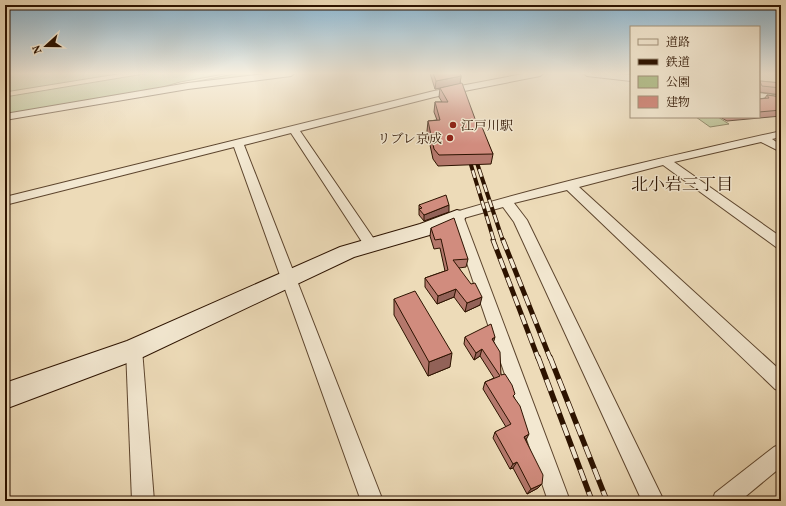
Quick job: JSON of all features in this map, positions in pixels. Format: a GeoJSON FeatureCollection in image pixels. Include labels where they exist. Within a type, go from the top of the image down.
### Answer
{"type":"FeatureCollection","features":[{"type":"Feature","properties":{"kind":"street"},"geometry":{"type":"LineString","coordinates":[[5,117],[125,97]]}},
{"type":"Feature","properties":{"kind":"street"},"geometry":{"type":"LineString","coordinates":[[5,201],[425,97]]}},
{"type":"Feature","properties":{"kind":"street"},"geometry":{"type":"LineString","coordinates":[[763,97],[781,99]]}},
{"type":"Feature","properties":{"kind":"street"},"geometry":{"type":"LineString","coordinates":[[294,129],[371,245]]}},
{"type":"Feature","properties":{"kind":"street"},"geometry":{"type":"LineString","coordinates":[[5,396],[134,349],[347,252],[426,229],[457,216],[505,201],[781,134]]}},
{"type":"Feature","properties":{"kind":"street"},"geometry":{"type":"LineString","coordinates":[[762,138],[781,149]]}},
{"type":"Feature","properties":{"kind":"street"},"geometry":{"type":"LineString","coordinates":[[238,143],[372,501]]}},
{"type":"Feature","properties":{"kind":"street"},"geometry":{"type":"LineString","coordinates":[[665,161],[781,244]]}},
{"type":"Feature","properties":{"kind":"street"},"geometry":{"type":"LineString","coordinates":[[570,186],[781,383]]}},
{"type":"Feature","properties":{"kind":"street"},"geometry":{"type":"LineString","coordinates":[[505,201],[520,220],[653,501]]}},
{"type":"Feature","properties":{"kind":"street"},"geometry":{"type":"LineString","coordinates":[[457,216],[559,501]]}},
{"type":"Feature","properties":{"kind":"street"},"geometry":{"type":"LineString","coordinates":[[134,349],[143,501]]}},
{"type":"Feature","properties":{"kind":"street"},"geometry":{"type":"LineString","coordinates":[[723,501],[781,454]]}},
{"type":"Feature","properties":{"kind":"green space"},"geometry":{"type":"Polygon","coordinates":[[[5,97],[7,97],[115,97],[5,115],[5,97]]]}},
{"type":"Feature","properties":{"kind":"green space"},"geometry":{"type":"Polygon","coordinates":[[[697,118],[720,118],[729,124],[710,127],[697,118]]]}},
{"type":"Feature","properties":{"kind":"building"},"geometry":{"type":"Polygon","coordinates":[[[445,97],[467,97],[478,127],[482,127],[493,154],[439,155],[434,149],[428,121],[440,120],[435,102],[448,102],[445,97]]]}},
{"type":"Feature","properties":{"kind":"building"},"geometry":{"type":"Polygon","coordinates":[[[768,97],[781,97],[781,110],[760,112],[760,99],[769,98],[768,97]]]}},
{"type":"Feature","properties":{"kind":"building"},"geometry":{"type":"Polygon","coordinates":[[[446,195],[449,205],[424,215],[419,209],[422,208],[419,205],[446,195]]]}},
{"type":"Feature","properties":{"kind":"building"},"geometry":{"type":"Polygon","coordinates":[[[454,218],[468,259],[453,260],[471,284],[475,283],[482,297],[467,303],[456,289],[438,296],[425,278],[448,270],[441,239],[435,240],[431,228],[454,218]]]}},
{"type":"Feature","properties":{"kind":"building"},"geometry":{"type":"Polygon","coordinates":[[[415,291],[452,353],[429,362],[394,299],[415,291]]]}},
{"type":"Feature","properties":{"kind":"building"},"geometry":{"type":"Polygon","coordinates":[[[491,324],[495,337],[492,339],[500,352],[501,375],[505,374],[512,385],[515,394],[513,396],[520,406],[529,434],[524,437],[543,475],[542,484],[531,489],[517,462],[513,464],[495,432],[511,424],[485,382],[500,376],[482,349],[476,353],[465,337],[491,324]]]}},
{"type":"Feature","properties":{"kind":"railway"},"geometry":{"type":"LineString","coordinates":[[474,154],[503,241]]}},
{"type":"Feature","properties":{"kind":"railway"},"geometry":{"type":"LineString","coordinates":[[468,155],[494,241]]}},
{"type":"Feature","properties":{"kind":"railway"},"geometry":{"type":"LineString","coordinates":[[493,240],[538,358]]}},
{"type":"Feature","properties":{"kind":"railway"},"geometry":{"type":"LineString","coordinates":[[503,240],[550,358]]}},
{"type":"Feature","properties":{"kind":"railway"},"geometry":{"type":"LineString","coordinates":[[538,357],[592,501]]}},
{"type":"Feature","properties":{"kind":"railway"},"geometry":{"type":"LineString","coordinates":[[550,357],[607,501]]}},
{"type":"Feature","properties":{"kind":"place","name":"江戸川駅"},"geometry":{"type":"Point","coordinates":[453,125]}},
{"type":"Feature","properties":{"kind":"place","name":"リブレ京成"},"geometry":{"type":"Point","coordinates":[450,138]}},
{"type":"Feature","properties":{"kind":"district","name":"北小岩三丁目"},"geometry":{"type":"Point","coordinates":[682,184]}}]}
